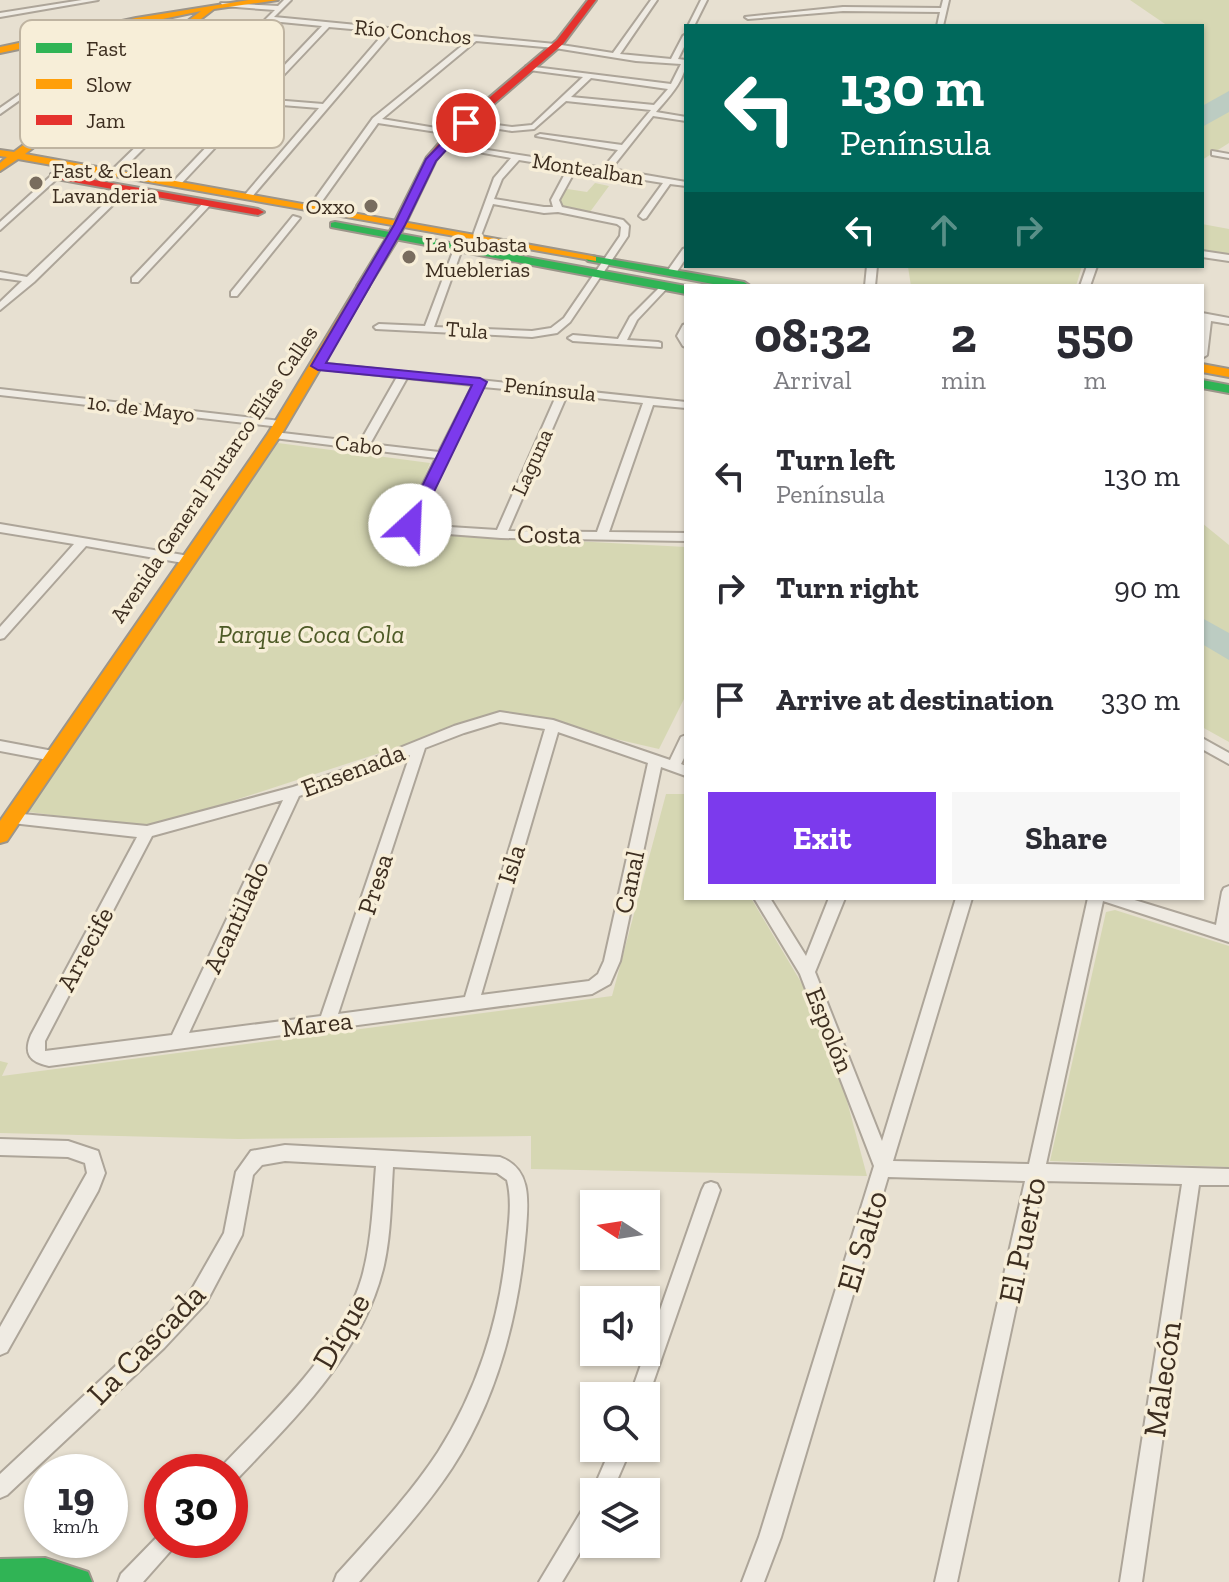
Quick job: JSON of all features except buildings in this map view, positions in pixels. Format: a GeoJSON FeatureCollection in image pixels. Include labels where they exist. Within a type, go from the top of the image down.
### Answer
{"type":"FeatureCollection","features":[{"type":"Feature","properties":{"kind":"main road","name":"Avenida General Plutarco Elías Calles"},"geometry":{"type":"LineString","coordinates":[[0,836],[278,430],[396,231],[431,159],[555,46],[592,0]]}},
{"type":"Feature","properties":{"kind":"main road"},"geometry":{"type":"LineString","coordinates":[[137,20],[221,3]]}},
{"type":"Feature","properties":{"kind":"main road"},"geometry":{"type":"LineString","coordinates":[[198,20],[221,3]]}},
{"type":"Feature","properties":{"kind":"main road"},"geometry":{"type":"LineString","coordinates":[[117,20],[221,3],[278,4]]}},
{"type":"Feature","properties":{"kind":"main road"},"geometry":{"type":"LineString","coordinates":[[0,39],[20,36]]}},
{"type":"Feature","properties":{"kind":"main road"},"geometry":{"type":"LineString","coordinates":[[0,50],[20,45]]}},
{"type":"Feature","properties":{"kind":"main road"},"geometry":{"type":"LineString","coordinates":[[4,162],[23,148]]}},
{"type":"Feature","properties":{"kind":"main road"},"geometry":{"type":"LineString","coordinates":[[4,162],[114,173],[247,197],[304,213],[396,231],[458,249],[722,284]]}},
{"type":"Feature","properties":{"kind":"main road"},"geometry":{"type":"LineString","coordinates":[[4,162],[56,176],[208,203],[304,213]]}},
{"type":"Feature","properties":{"kind":"main road"},"geometry":{"type":"LineString","coordinates":[[396,231],[476,238],[604,268]]}},
{"type":"Feature","properties":{"kind":"main road"},"geometry":{"type":"LineString","coordinates":[[668,279],[684,289]]}},
{"type":"Feature","properties":{"kind":"main road"},"geometry":{"type":"LineString","coordinates":[[1204,370],[1220,383]]}},
{"type":"Feature","properties":{"kind":"main road"},"geometry":{"type":"LineString","coordinates":[[0,1573],[45,1572],[78,1582]]}},
{"type":"Feature","properties":{"kind":"street"},"geometry":{"type":"LineString","coordinates":[[0,15],[95,0]]}},
{"type":"Feature","properties":{"kind":"street"},"geometry":{"type":"LineString","coordinates":[[271,19],[278,4],[288,0]]}},
{"type":"Feature","properties":{"kind":"street"},"geometry":{"type":"LineString","coordinates":[[615,56],[654,0]]}},
{"type":"Feature","properties":{"kind":"street"},"geometry":{"type":"LineString","coordinates":[[692,24],[704,0]]}},
{"type":"Feature","properties":{"kind":"street"},"geometry":{"type":"LineString","coordinates":[[940,24],[946,0]]}},
{"type":"Feature","properties":{"kind":"street"},"geometry":{"type":"LineString","coordinates":[[745,24],[753,9]]}},
{"type":"Feature","properties":{"kind":"street"},"geometry":{"type":"LineString","coordinates":[[748,17],[843,9],[942,10]]}},
{"type":"Feature","properties":{"kind":"street","name":"Río Conchos"},"geometry":{"type":"LineString","coordinates":[[271,19],[282,20]]}},
{"type":"Feature","properties":{"kind":"street","name":"Río Conchos"},"geometry":{"type":"LineString","coordinates":[[284,20],[555,46],[615,56],[684,62]]}},
{"type":"Feature","properties":{"kind":"street"},"geometry":{"type":"LineString","coordinates":[[284,72],[328,24]]}},
{"type":"Feature","properties":{"kind":"street"},"geometry":{"type":"LineString","coordinates":[[247,197],[390,30]]}},
{"type":"Feature","properties":{"kind":"street"},"geometry":{"type":"LineString","coordinates":[[234,294],[304,213],[376,120],[475,38]]}},
{"type":"Feature","properties":{"kind":"street"},"geometry":{"type":"LineString","coordinates":[[673,62],[684,40]]}},
{"type":"Feature","properties":{"kind":"street"},"geometry":{"type":"LineString","coordinates":[[605,171],[673,87],[684,66]]}},
{"type":"Feature","properties":{"kind":"street"},"geometry":{"type":"LineString","coordinates":[[529,68],[673,87]]}},
{"type":"Feature","properties":{"kind":"street"},"geometry":{"type":"LineString","coordinates":[[376,120],[455,134],[526,130],[534,127],[588,77]]}},
{"type":"Feature","properties":{"kind":"street"},"geometry":{"type":"LineString","coordinates":[[0,112],[20,98]]}},
{"type":"Feature","properties":{"kind":"street"},"geometry":{"type":"LineString","coordinates":[[566,99],[654,111],[684,118]]}},
{"type":"Feature","properties":{"kind":"street"},"geometry":{"type":"LineString","coordinates":[[284,103],[323,106]]}},
{"type":"Feature","properties":{"kind":"street","name":"Montealban"},"geometry":{"type":"LineString","coordinates":[[455,134],[516,158],[684,184]]}},
{"type":"Feature","properties":{"kind":"street"},"geometry":{"type":"LineString","coordinates":[[540,136],[623,148]]}},
{"type":"Feature","properties":{"kind":"street"},"geometry":{"type":"LineString","coordinates":[[114,173],[140,148]]}},
{"type":"Feature","properties":{"kind":"street"},"geometry":{"type":"LineString","coordinates":[[176,184],[212,148]]}},
{"type":"Feature","properties":{"kind":"street"},"geometry":{"type":"LineString","coordinates":[[1215,153],[1229,156]]}},
{"type":"Feature","properties":{"kind":"street"},"geometry":{"type":"LineString","coordinates":[[476,238],[501,173],[516,158]]}},
{"type":"Feature","properties":{"kind":"street"},"geometry":{"type":"LineString","coordinates":[[558,209],[555,200],[573,166]]}},
{"type":"Feature","properties":{"kind":"street"},"geometry":{"type":"LineString","coordinates":[[0,227],[56,176]]}},
{"type":"Feature","properties":{"kind":"street"},"geometry":{"type":"LineString","coordinates":[[643,216],[668,181]]}},
{"type":"Feature","properties":{"kind":"street"},"geometry":{"type":"LineString","coordinates":[[0,307],[126,188]]}},
{"type":"Feature","properties":{"kind":"street"},"geometry":{"type":"LineString","coordinates":[[490,201],[544,210],[558,209],[625,226],[624,236],[604,268]]}},
{"type":"Feature","properties":{"kind":"street"},"geometry":{"type":"LineString","coordinates":[[135,280],[208,203]]}},
{"type":"Feature","properties":{"kind":"street"},"geometry":{"type":"LineString","coordinates":[[429,328],[458,249]]}},
{"type":"Feature","properties":{"kind":"street"},"geometry":{"type":"LineString","coordinates":[[621,342],[633,319],[668,279],[684,254]]}},
{"type":"Feature","properties":{"kind":"street"},"geometry":{"type":"LineString","coordinates":[[1204,254],[1229,258]]}},
{"type":"Feature","properties":{"kind":"street","name":"Tula"},"geometry":{"type":"LineString","coordinates":[[379,327],[532,334],[554,331],[567,320],[604,268]]}},
{"type":"Feature","properties":{"kind":"street"},"geometry":{"type":"LineString","coordinates":[[0,275],[31,280]]}},
{"type":"Feature","properties":{"kind":"street"},"geometry":{"type":"LineString","coordinates":[[1205,316],[1229,321]]}},
{"type":"Feature","properties":{"kind":"street"},"geometry":{"type":"LineString","coordinates":[[573,338],[658,345]]}},
{"type":"Feature","properties":{"kind":"street","name":"Península"},"geometry":{"type":"LineString","coordinates":[[318,366],[684,405]]}},
{"type":"Feature","properties":{"kind":"street"},"geometry":{"type":"LineString","coordinates":[[363,446],[404,374]]}},
{"type":"Feature","properties":{"kind":"street"},"geometry":{"type":"LineString","coordinates":[[444,456],[480,382]]}},
{"type":"Feature","properties":{"kind":"street","name":"Laguna"},"geometry":{"type":"LineString","coordinates":[[501,534],[564,391]]}},
{"type":"Feature","properties":{"kind":"street","name":"1o. de Mayo"},"geometry":{"type":"LineString","coordinates":[[0,392],[278,430]]}},
{"type":"Feature","properties":{"kind":"street"},"geometry":{"type":"LineString","coordinates":[[602,535],[649,400]]}},
{"type":"Feature","properties":{"kind":"street","name":"Cabo"},"geometry":{"type":"LineString","coordinates":[[278,430],[363,446],[444,456]]}},
{"type":"Feature","properties":{"kind":"street","name":"Costa"},"geometry":{"type":"LineString","coordinates":[[444,456],[412,518],[412,528],[501,534],[684,537]]}},
{"type":"Feature","properties":{"kind":"street"},"geometry":{"type":"LineString","coordinates":[[0,528],[189,560]]}},
{"type":"Feature","properties":{"kind":"street"},"geometry":{"type":"LineString","coordinates":[[0,635],[82,543]]}},
{"type":"Feature","properties":{"kind":"street","name":"Ensenada"},"geometry":{"type":"LineString","coordinates":[[12,818],[147,832],[294,792],[500,717],[553,725],[679,769]]}},
{"type":"Feature","properties":{"kind":"street","name":"Isla"},"geometry":{"type":"LineString","coordinates":[[471,1003],[553,725]]}},
{"type":"Feature","properties":{"kind":"street","name":"Presa"},"geometry":{"type":"LineString","coordinates":[[327,1023],[420,744]]}},
{"type":"Feature","properties":{"kind":"street"},"geometry":{"type":"LineString","coordinates":[[1204,744],[1229,759]]}},
{"type":"Feature","properties":{"kind":"street"},"geometry":{"type":"LineString","coordinates":[[0,746],[53,756]]}},
{"type":"Feature","properties":{"kind":"street"},"geometry":{"type":"LineString","coordinates":[[679,769],[684,748]]}},
{"type":"Feature","properties":{"kind":"street","name":"Canal"},"geometry":{"type":"LineString","coordinates":[[583,989],[604,979],[612,961],[655,761]]}},
{"type":"Feature","properties":{"kind":"street","name":"Acantilado"},"geometry":{"type":"LineString","coordinates":[[177,1042],[294,792]]}},
{"type":"Feature","properties":{"kind":"street","name":"Arrecife"},"geometry":{"type":"LineString","coordinates":[[49,1059],[35,1052],[37,1040],[147,832]]}},
{"type":"Feature","properties":{"kind":"street"},"geometry":{"type":"LineString","coordinates":[[1115,900],[1226,935],[1229,892]]}},
{"type":"Feature","properties":{"kind":"street","name":"Espolón"},"geometry":{"type":"LineString","coordinates":[[763,900],[807,972],[884,1169]]}},
{"type":"Feature","properties":{"kind":"street"},"geometry":{"type":"LineString","coordinates":[[807,972],[836,900]]}},
{"type":"Feature","properties":{"kind":"street","name":"El Salto"},"geometry":{"type":"LineString","coordinates":[[753,1582],[770,1537],[884,1169],[963,900]]}},
{"type":"Feature","properties":{"kind":"street","name":"El Puerto"},"geometry":{"type":"LineString","coordinates":[[946,1582],[1096,900]]}},
{"type":"Feature","properties":{"kind":"street","name":"Marea"},"geometry":{"type":"LineString","coordinates":[[49,1059],[583,989]]}},
{"type":"Feature","properties":{"kind":"street"},"geometry":{"type":"LineString","coordinates":[[0,1147],[68,1149],[92,1157],[96,1173],[0,1345]]}},
{"type":"Feature","properties":{"kind":"street","name":"La Cascada"},"geometry":{"type":"LineString","coordinates":[[0,1488],[157,1341],[199,1296],[233,1235],[245,1172],[250,1163],[267,1154],[385,1160]]}},
{"type":"Feature","properties":{"kind":"street"},"geometry":{"type":"LineString","coordinates":[[345,1582],[430,1482],[472,1409],[494,1354],[506,1310],[516,1251],[518,1195],[513,1174],[500,1165],[385,1160]]}},
{"type":"Feature","properties":{"kind":"street","name":"Dique"},"geometry":{"type":"LineString","coordinates":[[246,1454],[327,1362],[358,1312],[371,1279],[380,1224],[385,1160]]}},
{"type":"Feature","properties":{"kind":"street"},"geometry":{"type":"LineString","coordinates":[[884,1169],[1229,1177]]}},
{"type":"Feature","properties":{"kind":"street","name":"Malecón"},"geometry":{"type":"LineString","coordinates":[[1131,1582],[1192,1175]]}},
{"type":"Feature","properties":{"kind":"street"},"geometry":{"type":"LineString","coordinates":[[645,1382],[711,1190]]}},
{"type":"Feature","properties":{"kind":"street"},"geometry":{"type":"LineString","coordinates":[[550,1582],[580,1532]]}},
{"type":"Feature","properties":{"kind":"street"},"geometry":{"type":"LineString","coordinates":[[129,1582],[151,1558]]}},
{"type":"Feature","properties":{"kind":"green space"},"geometry":{"type":"Polygon","coordinates":[[[1130,0],[1229,0],[1229,143],[1204,159],[1204,24],[1165,24],[1130,0]]]}},
{"type":"Feature","properties":{"kind":"green space"},"geometry":{"type":"Polygon","coordinates":[[[595,183],[609,186],[587,216],[563,211],[555,200],[561,188],[587,192],[595,183]]]}},
{"type":"Feature","properties":{"kind":"green space"},"geometry":{"type":"Polygon","coordinates":[[[1204,224],[1229,229],[1229,257],[1204,252],[1204,224]]]}},
{"type":"Feature","properties":{"kind":"green space"},"geometry":{"type":"Polygon","coordinates":[[[908,268],[1081,268],[1077,284],[911,284],[908,268]]]}},
{"type":"Feature","properties":{"kind":"green space","name":"Parque Coca Cola"},"geometry":{"type":"Polygon","coordinates":[[[278,443],[430,463],[402,532],[684,547],[684,699],[659,749],[503,713],[149,828],[22,811],[278,443]]]}},
{"type":"Feature","properties":{"kind":"green space"},"geometry":{"type":"Polygon","coordinates":[[[1204,525],[1229,545],[1229,742],[1204,728],[1204,525]]]}},
{"type":"Feature","properties":{"kind":"green space"},"geometry":{"type":"Polygon","coordinates":[[[666,794],[684,794],[684,900],[752,900],[827,1026],[867,1176],[531,1169],[531,1136],[238,1139],[0,1133],[0,1061],[8,1063],[2,1076],[612,996],[666,794]]]}},
{"type":"Feature","properties":{"kind":"green space"},"geometry":{"type":"Polygon","coordinates":[[[1115,910],[1229,946],[1229,1167],[1050,1161],[1106,912],[1115,910]]]}},
{"type":"Feature","properties":{"kind":"shaded area"},"geometry":{"type":"Polygon","coordinates":[[[1229,91],[1229,112],[1204,126],[1204,105],[1229,91]]]}},
{"type":"Feature","properties":{"kind":"shaded area"},"geometry":{"type":"Polygon","coordinates":[[[1204,619],[1229,633],[1229,660],[1204,645],[1204,619]]]}},
{"type":"Feature","properties":{"kind":"traffic: fast"},"geometry":{"type":"LineString","coordinates":[[335,225],[684,290]]}},
{"type":"Feature","properties":{"kind":"traffic: fast"},"geometry":{"type":"LineString","coordinates":[[592,259],[733,284]]}},
{"type":"Feature","properties":{"kind":"traffic: fast"},"geometry":{"type":"LineString","coordinates":[[1204,384],[1229,389]]}},
{"type":"Feature","properties":{"kind":"traffic: fast"},"geometry":{"type":"LineString","coordinates":[[0,1573],[45,1572],[78,1582]]}},
{"type":"Feature","properties":{"kind":"traffic: slow"},"geometry":{"type":"LineString","coordinates":[[139,20],[274,0]]}},
{"type":"Feature","properties":{"kind":"traffic: slow"},"geometry":{"type":"LineString","coordinates":[[195,20],[211,8]]}},
{"type":"Feature","properties":{"kind":"traffic: slow"},"geometry":{"type":"LineString","coordinates":[[0,50],[20,45]]}},
{"type":"Feature","properties":{"kind":"traffic: slow"},"geometry":{"type":"LineString","coordinates":[[0,168],[26,148]]}},
{"type":"Feature","properties":{"kind":"traffic: slow"},"geometry":{"type":"LineString","coordinates":[[0,153],[592,259]]}},
{"type":"Feature","properties":{"kind":"traffic: slow"},"geometry":{"type":"LineString","coordinates":[[0,836],[274,435],[363,286]]}},
{"type":"Feature","properties":{"kind":"traffic: slow"},"geometry":{"type":"LineString","coordinates":[[1204,368],[1229,373]]}},
{"type":"Feature","properties":{"kind":"traffic: jam"},"geometry":{"type":"LineString","coordinates":[[363,286],[393,237],[431,159],[454,133],[560,42],[592,0]]}},
{"type":"Feature","properties":{"kind":"traffic: jam"},"geometry":{"type":"LineString","coordinates":[[55,176],[258,212]]}},
{"type":"Feature","properties":{"kind":"place","name":"Fast & Clean Lavanderia"},"geometry":{"type":"Point","coordinates":[36,183]}},
{"type":"Feature","properties":{"kind":"place","name":"Oxxo"},"geometry":{"type":"Point","coordinates":[371,206]}},
{"type":"Feature","properties":{"kind":"place","name":"La Subasta Mueblerias"},"geometry":{"type":"Point","coordinates":[409,257]}},
{"type":"Feature","properties":{"kind":"route"},"geometry":{"type":"LineString","coordinates":[[410,525],[480,382],[318,366],[400,225],[431,159],[466,123]]}}]}
